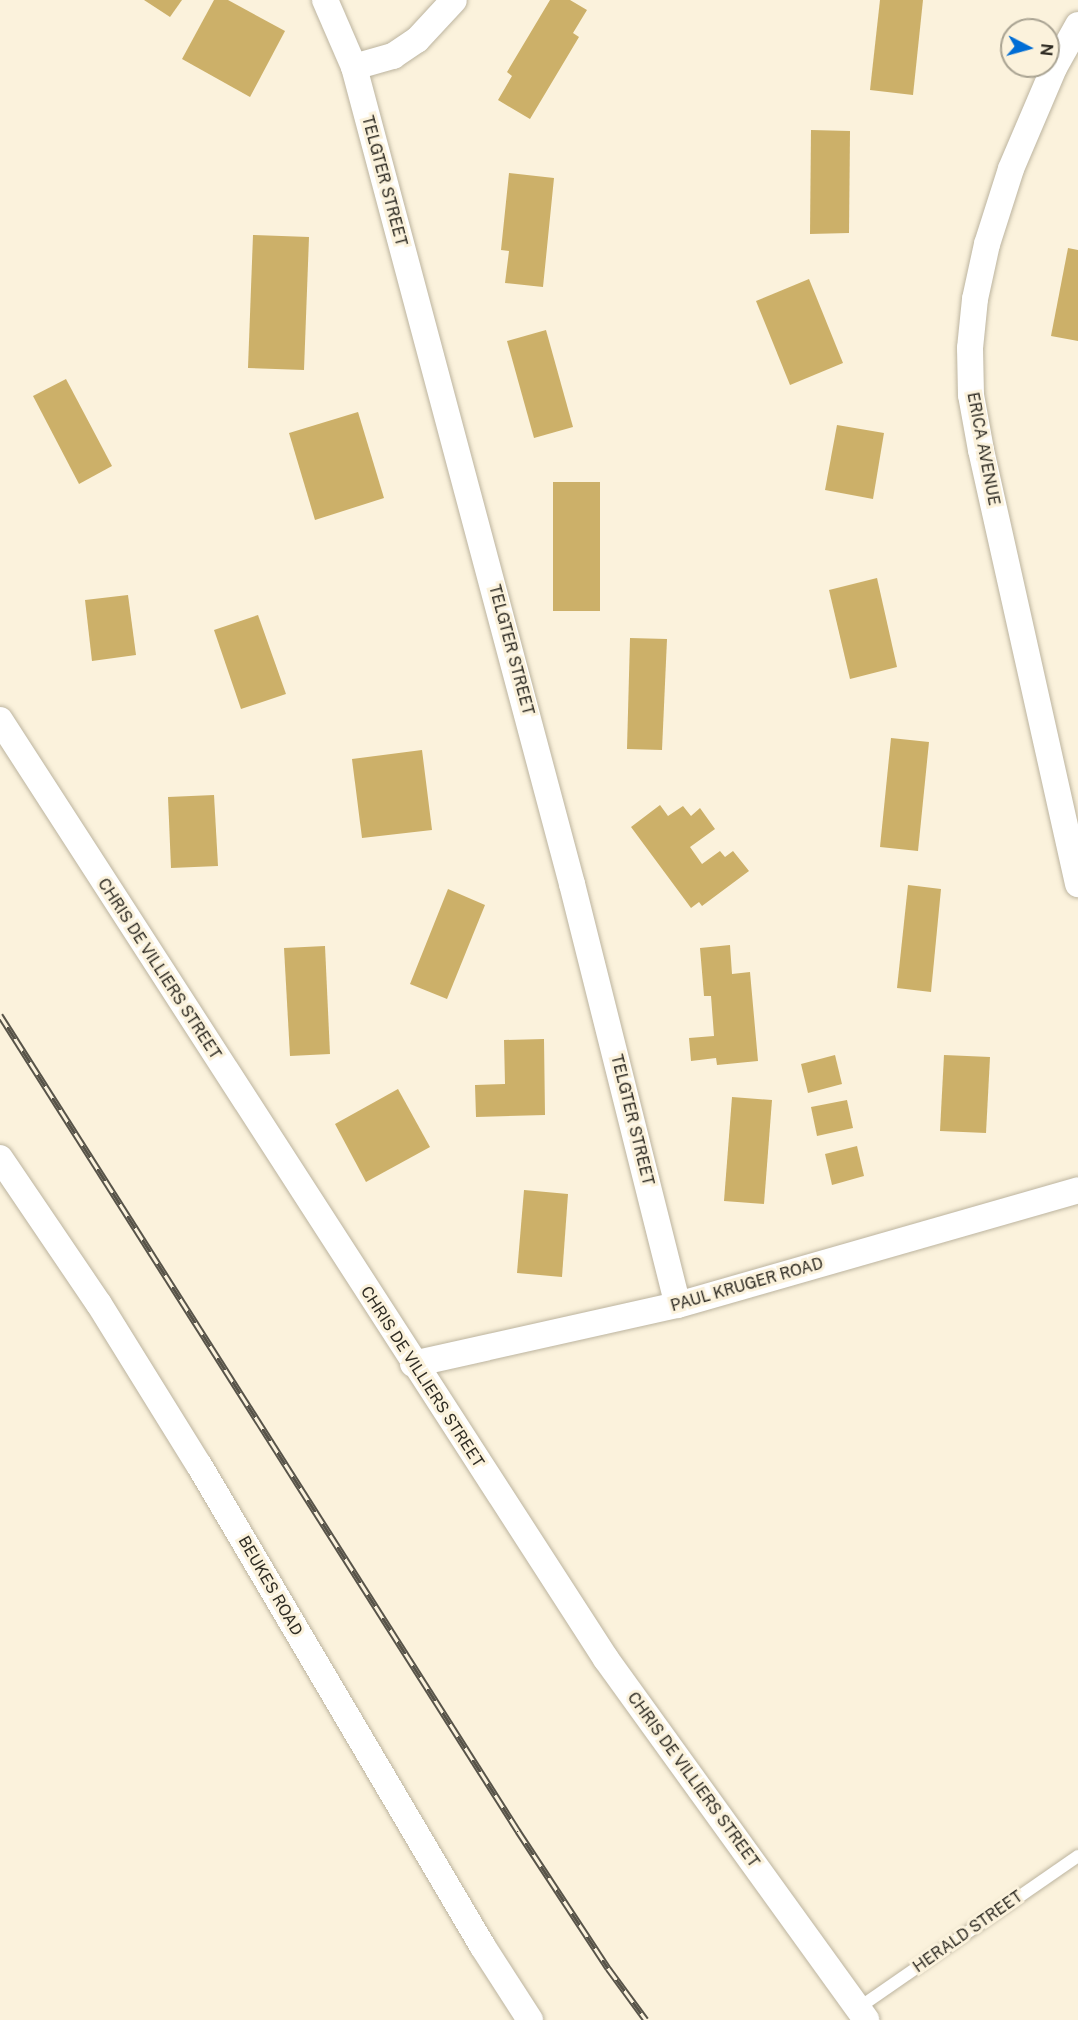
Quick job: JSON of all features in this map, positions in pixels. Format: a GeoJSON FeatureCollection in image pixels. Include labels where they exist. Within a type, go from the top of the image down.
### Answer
{"type":"FeatureCollection","features":[{"type":"Feature","properties":{"kind":"street","name":"TELGTER STREET"},"geometry":{"type":"LineString","coordinates":[[325,0],[354,67],[566,861],[678,1305]]}},
{"type":"Feature","properties":{"kind":"street"},"geometry":{"type":"LineString","coordinates":[[354,67],[393,56],[417,40],[454,0]]}},
{"type":"Feature","properties":{"kind":"street","name":"ERICA AVENUE"},"geometry":{"type":"LineString","coordinates":[[1078,25],[1054,68],[1011,169],[987,244],[975,299],[970,348],[971,395],[981,450],[1078,884]]}},
{"type":"Feature","properties":{"kind":"street","name":"CHRIS DE VILLIERS STREET"},"geometry":{"type":"LineString","coordinates":[[0,720],[413,1364],[606,1659],[862,2014]]}},
{"type":"Feature","properties":{"kind":"street","name":"BEUKES ROAD"},"geometry":{"type":"LineString","coordinates":[[0,1158],[99,1304],[199,1465],[472,1927],[531,2020]]}},
{"type":"Feature","properties":{"kind":"street","name":"PAUL KRUGER ROAD"},"geometry":{"type":"LineString","coordinates":[[413,1364],[678,1305],[1078,1190]]}},
{"type":"Feature","properties":{"kind":"lane","name":"HERALD STREET"},"geometry":{"type":"LineString","coordinates":[[862,2014],[1078,1856]]}},
{"type":"Feature","properties":{"kind":"building"},"geometry":{"type":"Polygon","coordinates":[[[144,0],[182,0],[170,17],[144,0]]]}},
{"type":"Feature","properties":{"kind":"building"},"geometry":{"type":"Polygon","coordinates":[[[214,0],[228,0],[285,31],[250,97],[182,59],[214,0]]]}},
{"type":"Feature","properties":{"kind":"building"},"geometry":{"type":"Polygon","coordinates":[[[550,0],[570,0],[587,10],[573,33],[579,37],[530,119],[498,100],[512,76],[507,72],[550,0]]]}},
{"type":"Feature","properties":{"kind":"building"},"geometry":{"type":"Polygon","coordinates":[[[880,0],[923,0],[913,95],[870,90],[880,0]]]}},
{"type":"Feature","properties":{"kind":"building"},"geometry":{"type":"Polygon","coordinates":[[[811,130],[850,131],[849,233],[810,234],[811,130]]]}},
{"type":"Feature","properties":{"kind":"building"},"geometry":{"type":"Polygon","coordinates":[[[509,173],[554,178],[543,287],[505,283],[509,251],[501,250],[509,173]]]}},
{"type":"Feature","properties":{"kind":"building"},"geometry":{"type":"Polygon","coordinates":[[[253,235],[309,237],[304,370],[248,368],[253,235]]]}},
{"type":"Feature","properties":{"kind":"building"},"geometry":{"type":"Polygon","coordinates":[[[1068,248],[1078,250],[1078,341],[1051,336],[1068,248]]]}},
{"type":"Feature","properties":{"kind":"building"},"geometry":{"type":"Polygon","coordinates":[[[809,279],[843,363],[790,385],[756,301],[809,279]]]}},
{"type":"Feature","properties":{"kind":"building"},"geometry":{"type":"Polygon","coordinates":[[[546,330],[573,427],[534,438],[507,341],[546,330]]]}},
{"type":"Feature","properties":{"kind":"building"},"geometry":{"type":"Polygon","coordinates":[[[66,379],[112,466],[79,484],[33,396],[66,379]]]}},
{"type":"Feature","properties":{"kind":"building"},"geometry":{"type":"Polygon","coordinates":[[[358,412],[384,498],[315,520],[289,433],[358,412]]]}},
{"type":"Feature","properties":{"kind":"building"},"geometry":{"type":"Polygon","coordinates":[[[837,425],[884,433],[873,499],[825,490],[837,425]]]}},
{"type":"Feature","properties":{"kind":"building"},"geometry":{"type":"Polygon","coordinates":[[[553,482],[600,482],[600,611],[553,611],[553,482]]]}},
{"type":"Feature","properties":{"kind":"building"},"geometry":{"type":"Polygon","coordinates":[[[877,578],[897,667],[850,679],[829,590],[877,578]]]}},
{"type":"Feature","properties":{"kind":"building"},"geometry":{"type":"Polygon","coordinates":[[[128,595],[136,655],[92,661],[85,600],[128,595]]]}},
{"type":"Feature","properties":{"kind":"building"},"geometry":{"type":"Polygon","coordinates":[[[258,615],[286,694],[241,709],[214,630],[258,615]]]}},
{"type":"Feature","properties":{"kind":"building"},"geometry":{"type":"Polygon","coordinates":[[[630,638],[667,639],[662,750],[627,749],[630,638]]]}},
{"type":"Feature","properties":{"kind":"building"},"geometry":{"type":"Polygon","coordinates":[[[891,738],[929,742],[918,851],[880,847],[891,738]]]}},
{"type":"Feature","properties":{"kind":"building"},"geometry":{"type":"Polygon","coordinates":[[[422,750],[432,830],[362,838],[352,759],[422,750]]]}},
{"type":"Feature","properties":{"kind":"building"},"geometry":{"type":"Polygon","coordinates":[[[214,795],[218,866],[171,868],[168,797],[214,795]]]}},
{"type":"Feature","properties":{"kind":"building"},"geometry":{"type":"Polygon","coordinates":[[[660,805],[668,816],[683,806],[691,816],[700,808],[715,829],[690,847],[702,864],[720,851],[725,857],[733,851],[749,871],[702,906],[699,902],[691,908],[631,827],[660,805]]]}},
{"type":"Feature","properties":{"kind":"building"},"geometry":{"type":"Polygon","coordinates":[[[908,885],[941,889],[931,992],[897,988],[908,885]]]}},
{"type":"Feature","properties":{"kind":"building"},"geometry":{"type":"Polygon","coordinates":[[[448,889],[485,905],[447,999],[410,984],[448,889]]]}},
{"type":"Feature","properties":{"kind":"building"},"geometry":{"type":"Polygon","coordinates":[[[730,945],[732,974],[750,972],[758,1061],[717,1065],[716,1058],[691,1061],[689,1038],[714,1036],[711,996],[704,996],[700,948],[730,945]]]}},
{"type":"Feature","properties":{"kind":"building"},"geometry":{"type":"Polygon","coordinates":[[[325,946],[330,1054],[290,1056],[284,948],[325,946]]]}},
{"type":"Feature","properties":{"kind":"building"},"geometry":{"type":"Polygon","coordinates":[[[544,1039],[545,1115],[476,1117],[475,1085],[505,1084],[504,1040],[544,1039]]]}},
{"type":"Feature","properties":{"kind":"building"},"geometry":{"type":"Polygon","coordinates":[[[835,1055],[842,1084],[808,1093],[801,1064],[835,1055]]]}},
{"type":"Feature","properties":{"kind":"building"},"geometry":{"type":"Polygon","coordinates":[[[944,1055],[990,1057],[986,1133],[940,1131],[944,1055]]]}},
{"type":"Feature","properties":{"kind":"building"},"geometry":{"type":"Polygon","coordinates":[[[398,1089],[430,1147],[366,1182],[335,1124],[398,1089]]]}},
{"type":"Feature","properties":{"kind":"building"},"geometry":{"type":"Polygon","coordinates":[[[732,1097],[772,1100],[764,1204],[724,1201],[732,1097]]]}},
{"type":"Feature","properties":{"kind":"building"},"geometry":{"type":"Polygon","coordinates":[[[847,1100],[853,1128],[817,1136],[811,1107],[847,1100]]]}},
{"type":"Feature","properties":{"kind":"building"},"geometry":{"type":"Polygon","coordinates":[[[857,1146],[864,1176],[832,1185],[825,1154],[857,1146]]]}},
{"type":"Feature","properties":{"kind":"building"},"geometry":{"type":"Polygon","coordinates":[[[524,1190],[568,1194],[562,1277],[517,1273],[524,1190]]]}},
{"type":"Feature","properties":{"kind":"railway"},"geometry":{"type":"LineString","coordinates":[[0,1015],[518,1831],[608,1968],[646,2020]]}}]}
